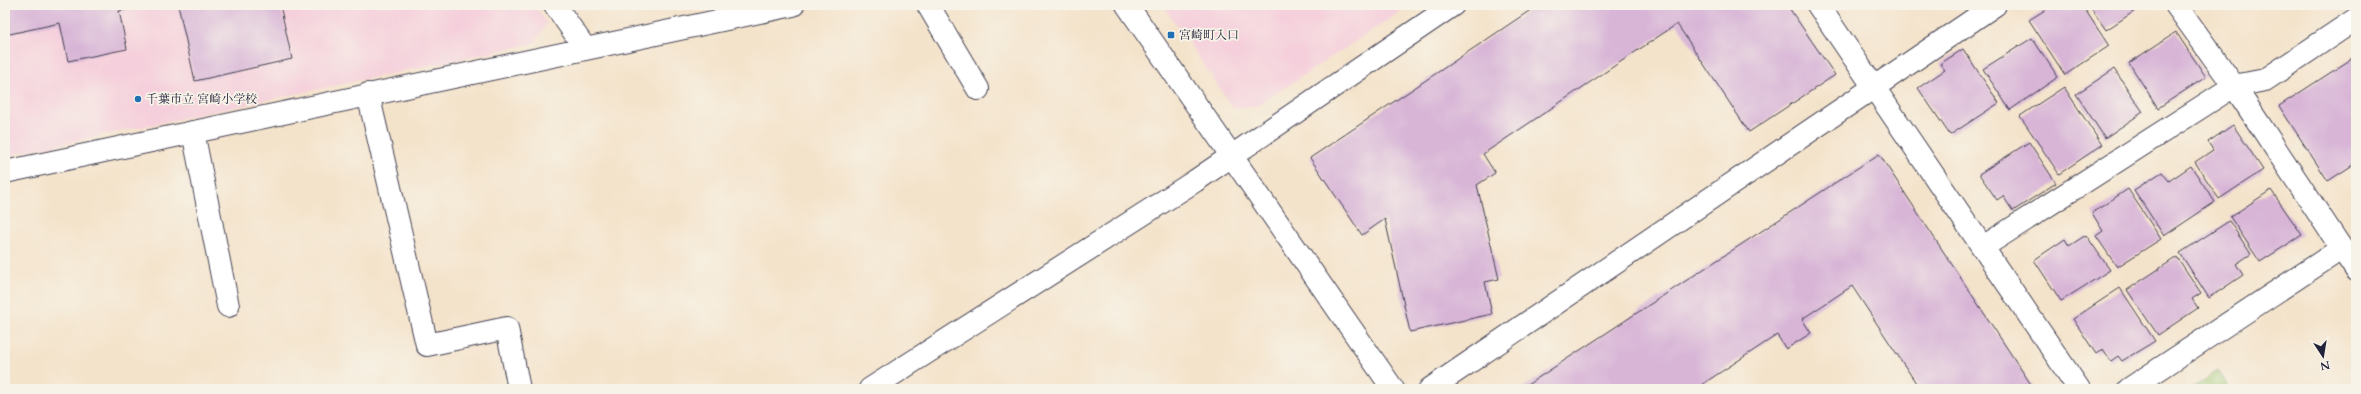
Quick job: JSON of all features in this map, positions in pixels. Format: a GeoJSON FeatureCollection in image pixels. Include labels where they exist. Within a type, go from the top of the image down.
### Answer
{"type":"FeatureCollection","features":[{"type":"Feature","properties":{"kind":"street"},"geometry":{"type":"LineString","coordinates":[[555,5],[585,48]]}},
{"type":"Feature","properties":{"kind":"street"},"geometry":{"type":"LineString","coordinates":[[5,172],[793,5]]}},
{"type":"Feature","properties":{"kind":"street"},"geometry":{"type":"LineString","coordinates":[[928,5],[978,89]]}},
{"type":"Feature","properties":{"kind":"street"},"geometry":{"type":"LineString","coordinates":[[1127,5],[1230,156],[1393,389]]}},
{"type":"Feature","properties":{"kind":"street"},"geometry":{"type":"LineString","coordinates":[[870,389],[1230,156],[1453,5]]}},
{"type":"Feature","properties":{"kind":"street"},"geometry":{"type":"LineString","coordinates":[[1818,5],[2079,389]]}},
{"type":"Feature","properties":{"kind":"street"},"geometry":{"type":"LineString","coordinates":[[1430,389],[1995,5]]}},
{"type":"Feature","properties":{"kind":"street"},"geometry":{"type":"LineString","coordinates":[[2176,5],[2234,86],[2356,270]]}},
{"type":"Feature","properties":{"kind":"street"},"geometry":{"type":"LineString","coordinates":[[1983,247],[2234,86],[2266,80],[2356,19]]}},
{"type":"Feature","properties":{"kind":"street"},"geometry":{"type":"LineString","coordinates":[[368,94],[427,345],[506,328],[519,389]]}},
{"type":"Feature","properties":{"kind":"street"},"geometry":{"type":"LineString","coordinates":[[193,132],[228,306]]}},
{"type":"Feature","properties":{"kind":"street"},"geometry":{"type":"LineString","coordinates":[[2129,389],[2341,249]]}},
{"type":"Feature","properties":{"kind":"shaded area","name":"千葉市立 宮崎小学校"},"geometry":{"type":"Polygon","coordinates":[[[5,5],[534,5],[547,23],[535,43],[5,156],[5,5]]]}},
{"type":"Feature","properties":{"kind":"shaded area"},"geometry":{"type":"Polygon","coordinates":[[[1163,5],[1411,5],[1255,107],[1233,108],[1163,5]]]}},
{"type":"Feature","properties":{"kind":"green space"},"geometry":{"type":"Polygon","coordinates":[[[2218,371],[2230,389],[2191,389],[2218,371]]]}},
{"type":"Feature","properties":{"kind":"building"},"geometry":{"type":"Polygon","coordinates":[[[5,5],[145,6],[119,11],[127,49],[68,61],[60,23],[5,35],[5,5]]]}},
{"type":"Feature","properties":{"kind":"building"},"geometry":{"type":"Polygon","coordinates":[[[178,5],[280,5],[292,59],[195,81],[178,5]]]}},
{"type":"Feature","properties":{"kind":"building"},"geometry":{"type":"Polygon","coordinates":[[[1538,5],[1787,5],[1835,75],[1749,132],[1677,24],[1483,154],[1495,173],[1477,185],[1499,279],[1485,282],[1492,314],[1410,332],[1385,219],[1362,235],[1310,158],[1538,5]]]}},
{"type":"Feature","properties":{"kind":"building"},"geometry":{"type":"Polygon","coordinates":[[[2053,5],[2082,5],[2109,46],[2065,75],[2029,20],[2053,5]]]}},
{"type":"Feature","properties":{"kind":"building"},"geometry":{"type":"Polygon","coordinates":[[[2089,5],[2144,5],[2106,30],[2089,5]]]}},
{"type":"Feature","properties":{"kind":"building"},"geometry":{"type":"Polygon","coordinates":[[[2176,32],[2206,77],[2158,108],[2129,63],[2176,32]]]}},
{"type":"Feature","properties":{"kind":"building"},"geometry":{"type":"Polygon","coordinates":[[[2032,38],[2058,77],[2010,110],[1983,69],[2032,38]]]}},
{"type":"Feature","properties":{"kind":"building"},"geometry":{"type":"Polygon","coordinates":[[[1963,49],[1999,103],[1950,135],[1918,88],[1945,70],[1940,64],[1963,49]]]}},
{"type":"Feature","properties":{"kind":"building"},"geometry":{"type":"Polygon","coordinates":[[[2356,56],[2356,163],[2328,181],[2279,106],[2356,56]]]}},
{"type":"Feature","properties":{"kind":"building"},"geometry":{"type":"Polygon","coordinates":[[[2114,69],[2143,112],[2105,138],[2076,94],[2114,69]]]}},
{"type":"Feature","properties":{"kind":"building"},"geometry":{"type":"Polygon","coordinates":[[[2064,87],[2102,145],[2059,174],[2020,116],[2064,87]]]}},
{"type":"Feature","properties":{"kind":"building"},"geometry":{"type":"Polygon","coordinates":[[[2233,125],[2263,170],[2219,199],[2195,162],[2213,150],[2208,142],[2233,125]]]}},
{"type":"Feature","properties":{"kind":"building"},"geometry":{"type":"Polygon","coordinates":[[[2029,142],[2056,183],[2013,211],[2003,196],[1997,200],[1979,174],[2029,142]]]}},
{"type":"Feature","properties":{"kind":"building"},"geometry":{"type":"Polygon","coordinates":[[[1879,154],[2034,389],[1920,389],[1852,286],[1802,319],[1811,333],[1786,349],[1777,335],[1695,389],[1521,389],[1879,154]]]}},
{"type":"Feature","properties":{"kind":"building"},"geometry":{"type":"Polygon","coordinates":[[[2191,166],[2215,202],[2164,236],[2134,190],[2162,172],[2169,181],[2191,166]]]}},
{"type":"Feature","properties":{"kind":"building"},"geometry":{"type":"Polygon","coordinates":[[[2128,189],[2161,239],[2117,267],[2096,236],[2103,231],[2092,213],[2128,189]]]}},
{"type":"Feature","properties":{"kind":"building"},"geometry":{"type":"Polygon","coordinates":[[[2271,190],[2302,235],[2260,262],[2230,217],[2271,190]]]}},
{"type":"Feature","properties":{"kind":"building"},"geometry":{"type":"Polygon","coordinates":[[[2229,221],[2251,254],[2236,264],[2243,275],[2209,298],[2180,253],[2229,221]]]}},
{"type":"Feature","properties":{"kind":"building"},"geometry":{"type":"Polygon","coordinates":[[[2086,235],[2110,270],[2061,301],[2034,260],[2065,239],[2069,246],[2086,235]]]}},
{"type":"Feature","properties":{"kind":"building"},"geometry":{"type":"Polygon","coordinates":[[[2177,257],[2201,293],[2192,299],[2198,308],[2158,335],[2127,290],[2177,257]]]}},
{"type":"Feature","properties":{"kind":"building"},"geometry":{"type":"Polygon","coordinates":[[[2120,288],[2155,341],[2122,361],[2118,356],[2111,361],[2103,349],[2096,354],[2073,319],[2120,288]]]}},
{"type":"Feature","properties":{"kind":"place","name":"宮崎町入口"},"geometry":{"type":"Point","coordinates":[1171,35]}},
{"type":"Feature","properties":{"kind":"place","name":"千葉市立 宮崎小学校"},"geometry":{"type":"Point","coordinates":[138,99]}}]}
